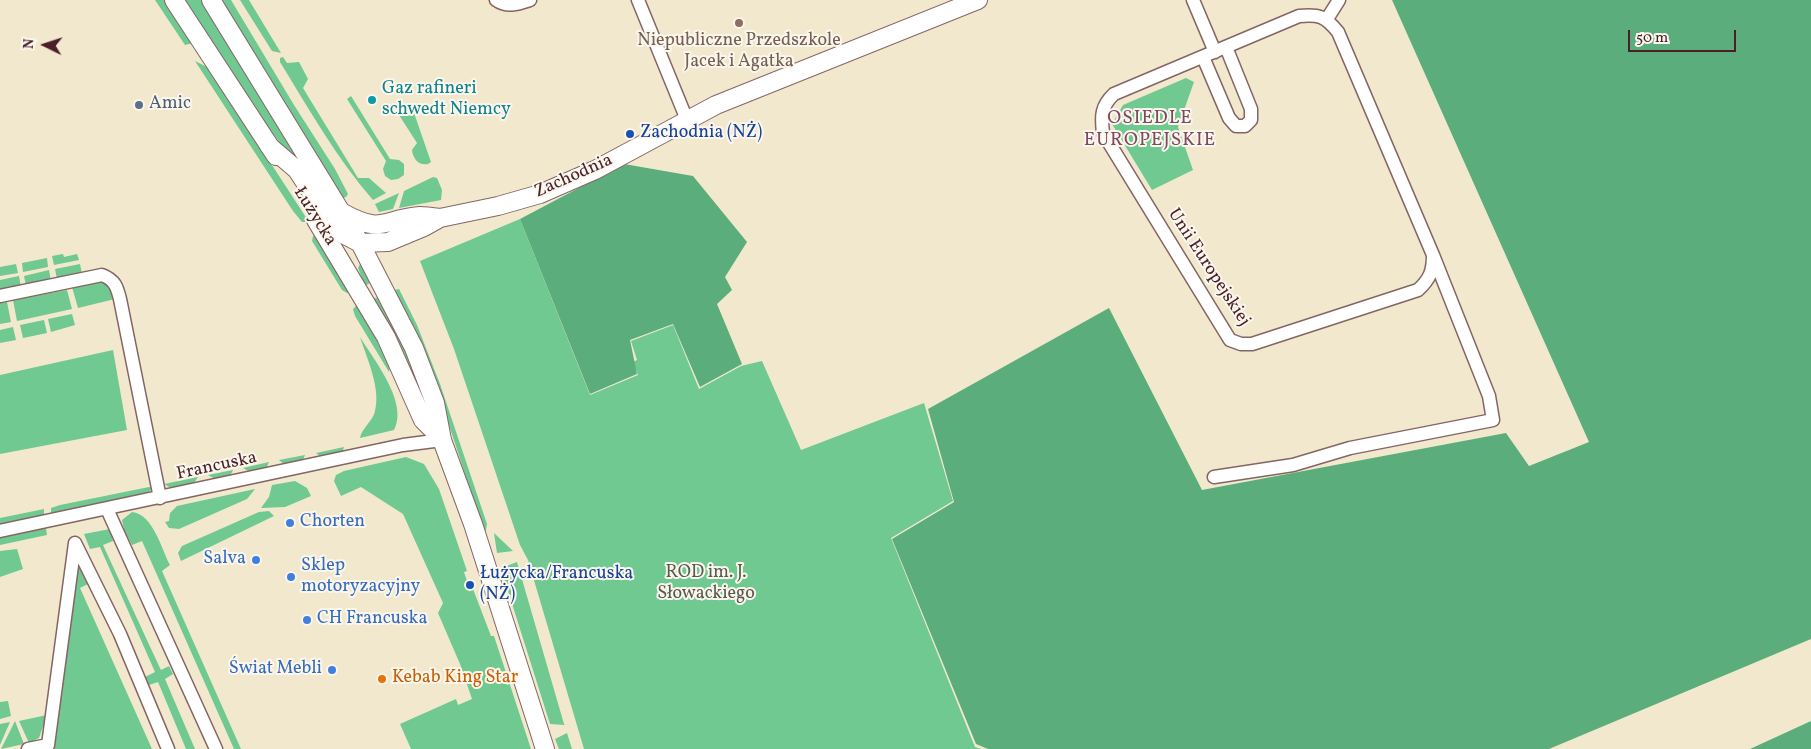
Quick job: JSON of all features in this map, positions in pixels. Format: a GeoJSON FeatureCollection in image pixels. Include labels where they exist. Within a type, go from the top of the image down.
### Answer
{"type":"FeatureCollection","features":[{"type":"Feature","properties":{"kind":"main road","name":"Łużycka"},"geometry":{"type":"LineString","coordinates":[[174,0],[358,288],[386,337],[424,420],[442,440]]}},
{"type":"Feature","properties":{"kind":"main road","name":"Łużycka"},"geometry":{"type":"LineString","coordinates":[[211,0],[360,243],[380,278],[414,348],[435,403],[442,440],[473,524],[545,749]]}},
{"type":"Feature","properties":{"kind":"main road","name":"Zachodnia"},"geometry":{"type":"LineString","coordinates":[[440,218],[498,206],[540,194],[595,170],[716,105],[978,0]]}},
{"type":"Feature","properties":{"kind":"main road"},"geometry":{"type":"LineString","coordinates":[[269,146],[297,170],[337,231],[360,243],[388,242],[440,218]]}},
{"type":"Feature","properties":{"kind":"main road"},"geometry":{"type":"LineString","coordinates":[[342,213],[357,221],[379,226],[419,216],[440,218]]}},
{"type":"Feature","properties":{"kind":"main road"},"geometry":{"type":"LineString","coordinates":[[358,288],[355,261],[360,243],[379,226]]}},
{"type":"Feature","properties":{"kind":"main road"},"geometry":{"type":"LineString","coordinates":[[380,278],[388,242]]}},
{"type":"Feature","properties":{"kind":"street"},"geometry":{"type":"LineString","coordinates":[[496,0],[503,5],[513,5],[530,0]]}},
{"type":"Feature","properties":{"kind":"street"},"geometry":{"type":"LineString","coordinates":[[638,0],[687,120]]}},
{"type":"Feature","properties":{"kind":"street"},"geometry":{"type":"LineString","coordinates":[[1193,0],[1214,52],[1229,118],[1236,126],[1245,126],[1251,120],[1251,109],[1214,52]]}},
{"type":"Feature","properties":{"kind":"street"},"geometry":{"type":"LineString","coordinates":[[1214,477],[1293,465],[1350,448],[1493,420],[1489,396],[1433,255],[1338,32],[1327,19],[1338,0]]}},
{"type":"Feature","properties":{"kind":"street","name":"Unii Europejskiej"},"geometry":{"type":"LineString","coordinates":[[1327,19],[1313,15],[1299,16],[1114,94],[1104,103],[1101,116],[1103,133],[1230,340],[1241,344],[1252,344],[1418,290],[1427,282],[1433,270],[1433,255]]}},
{"type":"Feature","properties":{"kind":"street"},"geometry":{"type":"LineString","coordinates":[[0,296],[102,275],[111,278],[119,293],[160,498]]}},
{"type":"Feature","properties":{"kind":"street","name":"Francuska"},"geometry":{"type":"LineString","coordinates":[[0,531],[403,445],[442,440]]}},
{"type":"Feature","properties":{"kind":"street"},"geometry":{"type":"LineString","coordinates":[[107,509],[216,749]]}},
{"type":"Feature","properties":{"kind":"street"},"geometry":{"type":"LineString","coordinates":[[28,749],[48,745],[75,543],[120,634],[168,749]]}},
{"type":"Feature","properties":{"kind":"green space"},"geometry":{"type":"Polygon","coordinates":[[[155,0],[164,0],[193,43],[185,45],[155,0]]]}},
{"type":"Feature","properties":{"kind":"green space"},"geometry":{"type":"Polygon","coordinates":[[[184,0],[201,0],[331,208],[263,121],[184,0]]]}},
{"type":"Feature","properties":{"kind":"green space"},"geometry":{"type":"Polygon","coordinates":[[[220,0],[231,0],[335,169],[348,194],[346,197],[343,198],[220,0]]]}},
{"type":"Feature","properties":{"kind":"green space"},"geometry":{"type":"Polygon","coordinates":[[[240,0],[249,0],[281,53],[272,51],[240,0]]]}},
{"type":"Feature","properties":{"kind":"green space"},"geometry":{"type":"Polygon","coordinates":[[[1392,0],[1811,0],[1811,639],[1549,749],[988,749],[976,744],[892,539],[954,502],[928,409],[1109,308],[1202,490],[1506,433],[1529,466],[1589,442],[1392,0]]]}},
{"type":"Feature","properties":{"kind":"green space"},"geometry":{"type":"Polygon","coordinates":[[[283,57],[287,63],[299,62],[308,79],[303,88],[358,178],[369,178],[386,193],[373,200],[347,168],[280,62],[280,58],[283,57]]]}},
{"type":"Feature","properties":{"kind":"green space"},"geometry":{"type":"Polygon","coordinates":[[[195,61],[207,67],[216,79],[309,222],[302,222],[293,211],[195,61]]]}},
{"type":"Feature","properties":{"kind":"green space"},"geometry":{"type":"Polygon","coordinates":[[[1186,78],[1194,82],[1178,127],[1193,170],[1152,190],[1112,124],[1123,105],[1186,78]]]}},
{"type":"Feature","properties":{"kind":"green space"},"geometry":{"type":"Polygon","coordinates":[[[351,96],[390,159],[399,160],[404,164],[404,175],[398,179],[391,180],[385,176],[383,169],[386,161],[347,99],[351,96]]]}},
{"type":"Feature","properties":{"kind":"green space"},"geometry":{"type":"Polygon","coordinates":[[[413,110],[431,162],[428,164],[419,163],[415,159],[412,150],[417,143],[399,115],[413,110]]]}},
{"type":"Feature","properties":{"kind":"green space"},"geometry":{"type":"Polygon","coordinates":[[[624,164],[693,176],[747,242],[725,277],[732,290],[717,304],[742,364],[700,387],[673,324],[630,340],[637,374],[590,394],[520,219],[624,164]]]}},
{"type":"Feature","properties":{"kind":"green space"},"geometry":{"type":"Polygon","coordinates":[[[433,177],[437,178],[442,190],[441,200],[399,208],[404,191],[433,177]]]}},
{"type":"Feature","properties":{"kind":"green space"},"geometry":{"type":"Polygon","coordinates":[[[399,193],[393,209],[379,212],[375,204],[399,193]]]}},
{"type":"Feature","properties":{"kind":"green space","name":"ROD im. J. Słowackiego"},"geometry":{"type":"Polygon","coordinates":[[[520,219],[590,395],[638,375],[633,362],[637,360],[631,341],[673,325],[699,389],[741,366],[762,361],[801,450],[924,403],[953,501],[891,538],[975,747],[981,749],[584,749],[528,560],[520,545],[454,349],[420,261],[520,219]]]}},
{"type":"Feature","properties":{"kind":"green space"},"geometry":{"type":"Polygon","coordinates":[[[317,234],[351,291],[347,293],[342,290],[312,241],[313,236],[317,234]]]}},
{"type":"Feature","properties":{"kind":"green space"},"geometry":{"type":"Polygon","coordinates":[[[63,254],[64,257],[77,254],[79,260],[54,265],[52,256],[63,254]]]}},
{"type":"Feature","properties":{"kind":"green space"},"geometry":{"type":"Polygon","coordinates":[[[47,258],[48,267],[23,272],[22,263],[47,258]]]}},
{"type":"Feature","properties":{"kind":"green space"},"geometry":{"type":"Polygon","coordinates":[[[361,262],[373,281],[365,286],[358,268],[361,262]]]}},
{"type":"Feature","properties":{"kind":"green space"},"geometry":{"type":"Polygon","coordinates":[[[16,264],[18,273],[0,276],[0,267],[16,264]]]}},
{"type":"Feature","properties":{"kind":"green space"},"geometry":{"type":"Polygon","coordinates":[[[80,264],[82,274],[57,279],[55,269],[80,264]]]}},
{"type":"Feature","properties":{"kind":"green space"},"geometry":{"type":"Polygon","coordinates":[[[49,270],[51,281],[26,286],[24,276],[49,270]]]}},
{"type":"Feature","properties":{"kind":"green space"},"geometry":{"type":"Polygon","coordinates":[[[19,276],[21,287],[0,291],[0,280],[19,276]]]}},
{"type":"Feature","properties":{"kind":"green space"},"geometry":{"type":"Polygon","coordinates":[[[103,281],[107,282],[115,299],[78,308],[72,287],[103,281]]]}},
{"type":"Feature","properties":{"kind":"green space"},"geometry":{"type":"Polygon","coordinates":[[[399,289],[417,325],[440,384],[487,524],[485,535],[429,364],[394,290],[399,289]]]}},
{"type":"Feature","properties":{"kind":"green space"},"geometry":{"type":"Polygon","coordinates":[[[67,290],[72,309],[17,321],[13,300],[67,290]]]}},
{"type":"Feature","properties":{"kind":"green space"},"geometry":{"type":"Polygon","coordinates":[[[381,296],[399,332],[429,410],[426,411],[373,299],[381,296]]]}},
{"type":"Feature","properties":{"kind":"green space"},"geometry":{"type":"Polygon","coordinates":[[[7,302],[11,322],[0,324],[0,303],[7,302]]]}},
{"type":"Feature","properties":{"kind":"green space"},"geometry":{"type":"Polygon","coordinates":[[[358,304],[390,366],[389,372],[355,316],[353,309],[358,304]]]}},
{"type":"Feature","properties":{"kind":"green space"},"geometry":{"type":"Polygon","coordinates":[[[72,314],[75,325],[51,332],[48,319],[72,314]]]}},
{"type":"Feature","properties":{"kind":"green space"},"geometry":{"type":"Polygon","coordinates":[[[44,320],[47,333],[23,338],[20,325],[44,320]]]}},
{"type":"Feature","properties":{"kind":"green space"},"geometry":{"type":"Polygon","coordinates":[[[13,327],[16,340],[0,343],[0,330],[13,327]]]}},
{"type":"Feature","properties":{"kind":"green space"},"geometry":{"type":"Polygon","coordinates":[[[360,337],[381,369],[394,395],[397,419],[394,430],[360,438],[362,431],[374,415],[376,393],[375,383],[360,337]]]}},
{"type":"Feature","properties":{"kind":"green space"},"geometry":{"type":"Polygon","coordinates":[[[113,350],[127,430],[0,454],[0,375],[113,350]]]}},
{"type":"Feature","properties":{"kind":"green space"},"geometry":{"type":"Polygon","coordinates":[[[344,447],[342,453],[321,457],[316,453],[344,447]]]}},
{"type":"Feature","properties":{"kind":"green space"},"geometry":{"type":"Polygon","coordinates":[[[305,455],[303,460],[285,465],[279,460],[305,455]]]}},
{"type":"Feature","properties":{"kind":"green space"},"geometry":{"type":"Polygon","coordinates":[[[406,457],[424,464],[439,489],[467,571],[464,572],[470,590],[473,589],[491,636],[494,636],[531,749],[411,749],[400,724],[456,699],[458,705],[472,699],[460,664],[438,613],[443,603],[403,514],[361,487],[341,496],[334,481],[336,475],[344,471],[406,457]]]}},
{"type":"Feature","properties":{"kind":"green space"},"geometry":{"type":"Polygon","coordinates":[[[269,462],[266,469],[250,472],[243,468],[269,462]]]}},
{"type":"Feature","properties":{"kind":"green space"},"geometry":{"type":"Polygon","coordinates":[[[233,470],[230,476],[215,479],[208,475],[233,470]]]}},
{"type":"Feature","properties":{"kind":"green space"},"geometry":{"type":"Polygon","coordinates":[[[198,477],[194,483],[171,488],[164,484],[198,477]]]}},
{"type":"Feature","properties":{"kind":"green space"},"geometry":{"type":"Polygon","coordinates":[[[295,481],[307,488],[311,496],[285,507],[261,508],[269,497],[272,485],[295,481]]]}},
{"type":"Feature","properties":{"kind":"green space"},"geometry":{"type":"Polygon","coordinates":[[[154,486],[148,493],[51,513],[51,508],[60,505],[154,486]]]}},
{"type":"Feature","properties":{"kind":"green space"},"geometry":{"type":"Polygon","coordinates":[[[255,489],[247,499],[179,529],[169,528],[165,522],[169,521],[170,513],[177,506],[255,489]]]}},
{"type":"Feature","properties":{"kind":"green space"},"geometry":{"type":"Polygon","coordinates":[[[44,509],[44,515],[0,525],[0,518],[44,509]]]}},
{"type":"Feature","properties":{"kind":"green space"},"geometry":{"type":"Polygon","coordinates":[[[269,511],[274,516],[181,561],[178,553],[182,546],[259,512],[269,511]]]}},
{"type":"Feature","properties":{"kind":"green space"},"geometry":{"type":"Polygon","coordinates":[[[132,512],[146,519],[160,541],[170,565],[162,571],[241,749],[234,749],[142,541],[132,545],[124,530],[122,520],[132,512]]]}},
{"type":"Feature","properties":{"kind":"green space"},"geometry":{"type":"Polygon","coordinates":[[[46,528],[47,535],[0,545],[0,538],[46,528]]]}},
{"type":"Feature","properties":{"kind":"green space"},"geometry":{"type":"Polygon","coordinates":[[[110,529],[113,541],[103,545],[161,670],[169,666],[173,674],[165,679],[195,749],[186,749],[158,682],[149,685],[145,677],[155,672],[100,547],[90,549],[84,534],[110,529]]]}},
{"type":"Feature","properties":{"kind":"green space"},"geometry":{"type":"Polygon","coordinates":[[[494,533],[513,551],[497,553],[494,533]]]}},
{"type":"Feature","properties":{"kind":"green space"},"geometry":{"type":"Polygon","coordinates":[[[17,549],[23,569],[0,577],[0,551],[17,549]]]}},
{"type":"Feature","properties":{"kind":"green space"},"geometry":{"type":"Polygon","coordinates":[[[77,555],[90,583],[80,588],[152,749],[55,749],[52,732],[77,555]]]}},
{"type":"Feature","properties":{"kind":"green space"},"geometry":{"type":"Polygon","coordinates":[[[517,562],[565,725],[550,724],[502,572],[509,565],[517,562]]]}},
{"type":"Feature","properties":{"kind":"green space"},"geometry":{"type":"Polygon","coordinates":[[[8,701],[11,716],[0,719],[0,702],[8,701]]]}},
{"type":"Feature","properties":{"kind":"green space"},"geometry":{"type":"Polygon","coordinates":[[[47,715],[39,738],[29,743],[19,721],[47,715]]]}},
{"type":"Feature","properties":{"kind":"green space"},"geometry":{"type":"Polygon","coordinates":[[[15,721],[24,744],[1,749],[15,721]]]}},
{"type":"Feature","properties":{"kind":"green space"},"geometry":{"type":"Polygon","coordinates":[[[1811,721],[1811,749],[1750,749],[1811,721]]]}},
{"type":"Feature","properties":{"kind":"green space"},"geometry":{"type":"Polygon","coordinates":[[[10,722],[0,745],[0,724],[10,722]]]}},
{"type":"Feature","properties":{"kind":"green space"},"geometry":{"type":"Polygon","coordinates":[[[567,733],[572,749],[559,749],[555,739],[567,733]]]}},
{"type":"Feature","properties":{"kind":"place","name":"Niepubliczne Przedszkole Jacek i Agatka"},"geometry":{"type":"Point","coordinates":[739,23]}},
{"type":"Feature","properties":{"kind":"place","name":"Gaz rafineri schwedt Niemcy"},"geometry":{"type":"Point","coordinates":[372,100]}},
{"type":"Feature","properties":{"kind":"place","name":"Amic"},"geometry":{"type":"Point","coordinates":[139,105]}},
{"type":"Feature","properties":{"kind":"place","name":"Zachodnia (NŻ)"},"geometry":{"type":"Point","coordinates":[630,134]}},
{"type":"Feature","properties":{"kind":"place","name":"Chorten"},"geometry":{"type":"Point","coordinates":[290,523]}},
{"type":"Feature","properties":{"kind":"place","name":"Salva"},"geometry":{"type":"Point","coordinates":[256,560]}},
{"type":"Feature","properties":{"kind":"place","name":"Sklep motoryzacyjny"},"geometry":{"type":"Point","coordinates":[291,577]}},
{"type":"Feature","properties":{"kind":"place","name":"Łużycka/Francuska (NŻ)"},"geometry":{"type":"Point","coordinates":[470,585]}},
{"type":"Feature","properties":{"kind":"place","name":"CH Francuska"},"geometry":{"type":"Point","coordinates":[307,620]}},
{"type":"Feature","properties":{"kind":"place","name":"Świat Mebli"},"geometry":{"type":"Point","coordinates":[332,670]}},
{"type":"Feature","properties":{"kind":"place","name":"Kebab King Star"},"geometry":{"type":"Point","coordinates":[382,679]}},
{"type":"Feature","properties":{"kind":"district","name":"OSIEDLE EUROPEJSKIE"},"geometry":{"type":"Point","coordinates":[1150,131]}}]}
